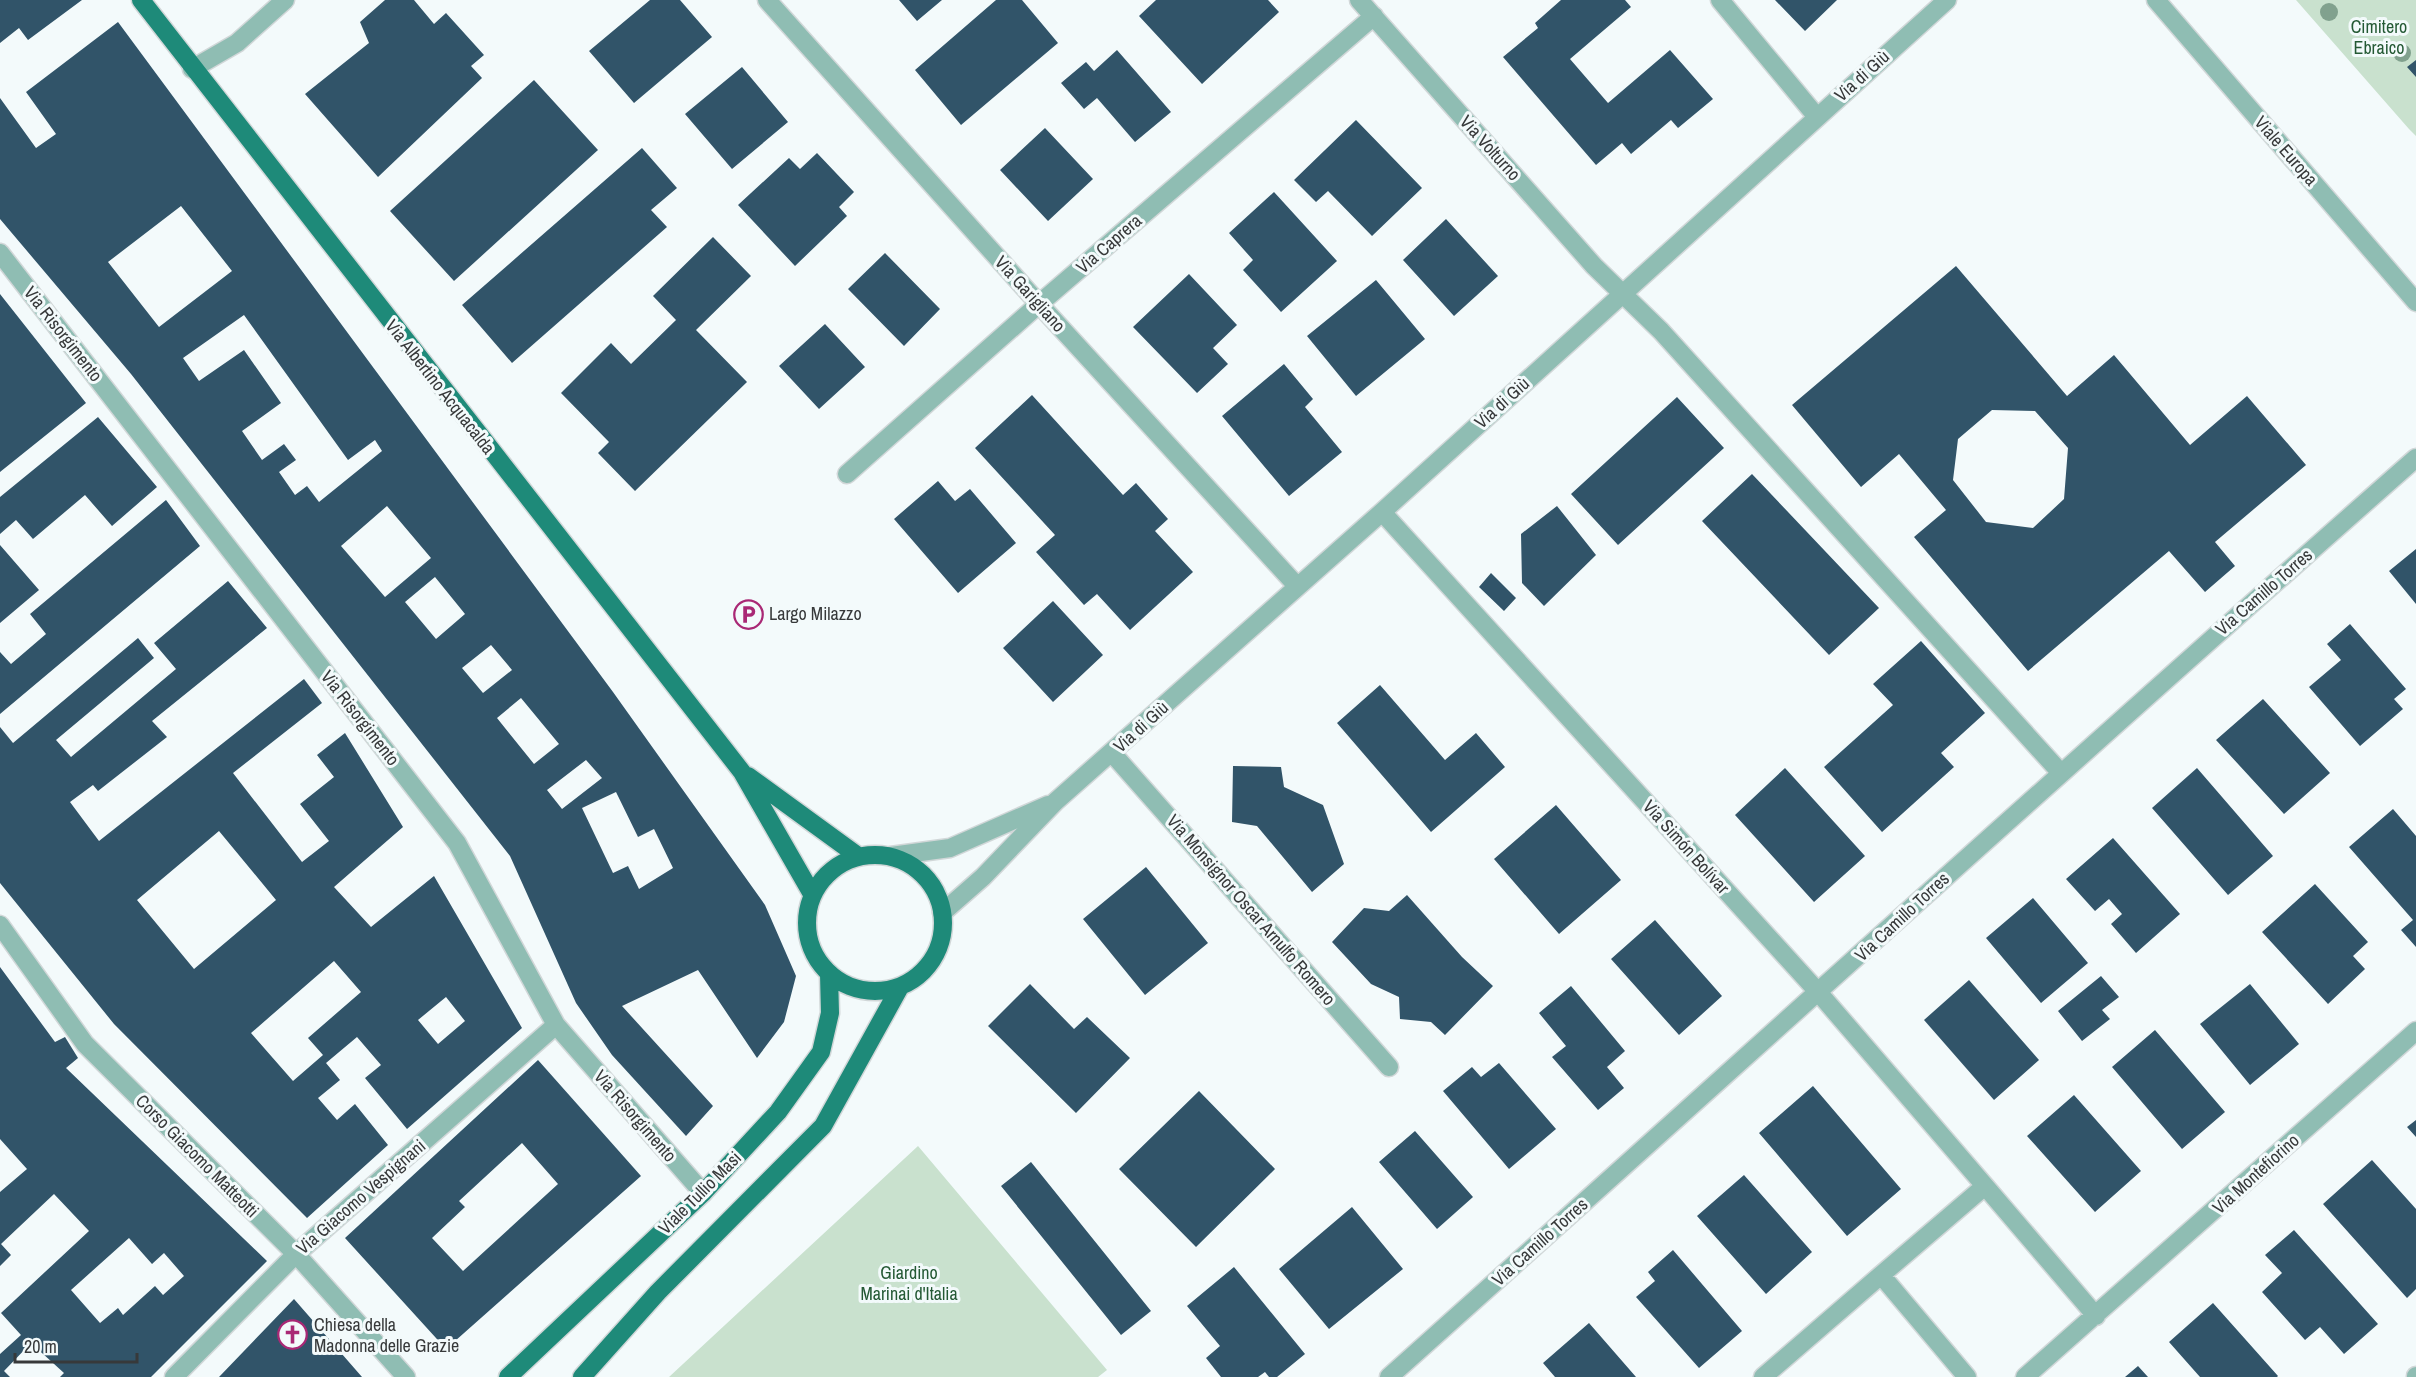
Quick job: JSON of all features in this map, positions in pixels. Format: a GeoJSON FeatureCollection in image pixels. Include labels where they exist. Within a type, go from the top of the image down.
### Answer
{"type":"FeatureCollection","features":[{"type":"Feature","properties":{"kind":"main road","name":"Via Albertino Acquacalda"},"geometry":{"type":"LineString","coordinates":[[141,0],[192,69],[742,772],[812,894]]}},
{"type":"Feature","properties":{"kind":"main road","name":"Via Albertino Acquacalda"},"geometry":{"type":"LineString","coordinates":[[742,772],[858,856]]}},
{"type":"Feature","properties":{"kind":"main road"},"geometry":{"type":"LineString","coordinates":[[858,856],[891,856],[910,864],[926,878],[937,894],[942,914],[942,936],[934,957],[920,975],[900,987],[882,991],[864,990],[845,985],[830,974],[816,957],[807,937],[807,915],[812,894],[839,864],[858,856]]}},
{"type":"Feature","properties":{"kind":"main road","name":"Viale Tullio Masi"},"geometry":{"type":"LineString","coordinates":[[508,1377],[703,1193],[778,1112],[821,1053],[830,1013],[830,974]]}},
{"type":"Feature","properties":{"kind":"main road"},"geometry":{"type":"LineString","coordinates":[[582,1377],[658,1292],[823,1126],[900,987]]}},
{"type":"Feature","properties":{"kind":"street"},"geometry":{"type":"LineString","coordinates":[[192,69],[237,43],[285,0]]}},
{"type":"Feature","properties":{"kind":"street","name":"Via Garigliano"},"geometry":{"type":"LineString","coordinates":[[767,0],[1039,304],[1297,586]]}},
{"type":"Feature","properties":{"kind":"street","name":"Via Volturno"},"geometry":{"type":"LineString","coordinates":[[1359,0],[1594,266],[1661,331],[2060,772]]}},
{"type":"Feature","properties":{"kind":"street"},"geometry":{"type":"LineString","coordinates":[[1720,0],[1817,117]]}},
{"type":"Feature","properties":{"kind":"street","name":"Via di Giù"},"geometry":{"type":"LineString","coordinates":[[942,914],[983,877],[1055,802],[1382,512],[1947,0]]}},
{"type":"Feature","properties":{"kind":"street","name":"Viale Europa"},"geometry":{"type":"LineString","coordinates":[[2156,0],[2416,302]]}},
{"type":"Feature","properties":{"kind":"street","name":"Via Caprera"},"geometry":{"type":"LineString","coordinates":[[847,474],[1039,304],[1374,16]]}},
{"type":"Feature","properties":{"kind":"street","name":"Via Risorgimento"},"geometry":{"type":"LineString","coordinates":[[0,253],[457,843],[556,1025],[703,1193]]}},
{"type":"Feature","properties":{"kind":"street","name":"Via Camillo Torres"},"geometry":{"type":"LineString","coordinates":[[1389,1377],[1819,993],[2060,772],[2416,458]]}},
{"type":"Feature","properties":{"kind":"street","name":"Via Simón Bolívar"},"geometry":{"type":"LineString","coordinates":[[1382,512],[1819,993],[2096,1316]]}},
{"type":"Feature","properties":{"kind":"street","name":"Via Monsignor Oscar Arnulfo Romero"},"geometry":{"type":"LineString","coordinates":[[1112,753],[1389,1067]]}},
{"type":"Feature","properties":{"kind":"street","name":"Via di Giù"},"geometry":{"type":"LineString","coordinates":[[891,856],[950,848],[1055,802]]}},
{"type":"Feature","properties":{"kind":"street","name":"Corso Giacomo Matteotti"},"geometry":{"type":"LineString","coordinates":[[0,926],[86,1044],[296,1254],[406,1377]]}},
{"type":"Feature","properties":{"kind":"street","name":"Via Giacomo Vespignani"},"geometry":{"type":"LineString","coordinates":[[174,1377],[296,1254],[556,1025]]}},
{"type":"Feature","properties":{"kind":"street","name":"Via Montefiorino"},"geometry":{"type":"LineString","coordinates":[[2025,1377],[2416,1031]]}},
{"type":"Feature","properties":{"kind":"street"},"geometry":{"type":"LineString","coordinates":[[1763,1377],[1985,1186]]}},
{"type":"Feature","properties":{"kind":"street"},"geometry":{"type":"LineString","coordinates":[[1881,1275],[1967,1377]]}},
{"type":"Feature","properties":{"kind":"green space","name":"Cimitero Ebraico"},"geometry":{"type":"Polygon","coordinates":[[[2296,0],[2416,0],[2416,136],[2409,129],[2296,0]]]}},
{"type":"Feature","properties":{"kind":"green space","name":"Giardino Marinai d'Italia"},"geometry":{"type":"Polygon","coordinates":[[[918,1146],[1107,1370],[1098,1377],[669,1377],[918,1146]]]}},
{"type":"Feature","properties":{"kind":"building"},"geometry":{"type":"Polygon","coordinates":[[[0,0],[82,0],[28,40],[19,28],[0,43],[0,0]]]}},
{"type":"Feature","properties":{"kind":"building"},"geometry":{"type":"Polygon","coordinates":[[[385,0],[414,0],[434,24],[446,13],[484,55],[471,66],[482,78],[378,177],[305,94],[369,43],[360,22],[385,0]]]}},
{"type":"Feature","properties":{"kind":"building"},"geometry":{"type":"Polygon","coordinates":[[[650,0],[680,0],[712,37],[634,103],[589,51],[650,0]]]}},
{"type":"Feature","properties":{"kind":"building"},"geometry":{"type":"Polygon","coordinates":[[[899,0],[942,0],[917,21],[899,0]]]}},
{"type":"Feature","properties":{"kind":"building"},"geometry":{"type":"Polygon","coordinates":[[[996,0],[1022,0],[1058,43],[961,125],[915,70],[996,0]]]}},
{"type":"Feature","properties":{"kind":"building"},"geometry":{"type":"Polygon","coordinates":[[[1156,0],[1268,0],[1279,12],[1202,84],[1139,16],[1156,0]]]}},
{"type":"Feature","properties":{"kind":"building"},"geometry":{"type":"Polygon","coordinates":[[[1561,0],[1625,0],[1631,7],[1570,59],[1608,103],[1670,50],[1713,99],[1678,128],[1671,120],[1631,154],[1622,143],[1596,165],[1503,57],[1538,28],[1535,23],[1561,0]]]}},
{"type":"Feature","properties":{"kind":"building"},"geometry":{"type":"Polygon","coordinates":[[[1775,0],[1837,0],[1805,31],[1775,0]]]}},
{"type":"Feature","properties":{"kind":"building"},"geometry":{"type":"Polygon","coordinates":[[[118,22],[613,692],[765,905],[796,976],[784,1022],[757,1058],[698,970],[622,1006],[713,1106],[686,1136],[612,1055],[576,1003],[510,856],[131,374],[0,219],[0,98],[36,148],[56,134],[26,92],[118,22]],[[181,206],[108,262],[159,327],[232,271],[181,206]],[[244,315],[183,358],[199,381],[244,350],[281,403],[242,431],[262,460],[284,444],[296,460],[279,472],[295,495],[307,486],[319,502],[382,451],[375,440],[348,460],[244,315]],[[387,506],[341,546],[385,597],[431,558],[387,506]],[[435,577],[405,602],[436,639],[465,614],[435,577]],[[491,645],[462,668],[483,693],[512,670],[491,645]],[[521,698],[497,718],[534,764],[559,744],[521,698]],[[586,760],[547,790],[562,809],[602,778],[586,760]],[[616,792],[582,808],[613,873],[628,866],[639,889],[673,868],[654,829],[638,837],[616,792]]]}},
{"type":"Feature","properties":{"kind":"building"},"geometry":{"type":"Polygon","coordinates":[[[1117,50],[1171,112],[1135,142],[1097,98],[1084,109],[1061,83],[1086,62],[1094,71],[1117,50]]]}},
{"type":"Feature","properties":{"kind":"building"},"geometry":{"type":"Polygon","coordinates":[[[2416,60],[2416,77],[2407,67],[2416,60]]]}},
{"type":"Feature","properties":{"kind":"building"},"geometry":{"type":"Polygon","coordinates":[[[742,67],[788,122],[732,169],[685,114],[742,67]]]}},
{"type":"Feature","properties":{"kind":"building"},"geometry":{"type":"Polygon","coordinates":[[[534,80],[598,150],[454,281],[390,211],[534,80]]]}},
{"type":"Feature","properties":{"kind":"building"},"geometry":{"type":"Polygon","coordinates":[[[1356,120],[1422,188],[1372,236],[1328,191],[1316,202],[1294,180],[1356,120]]]}},
{"type":"Feature","properties":{"kind":"building"},"geometry":{"type":"Polygon","coordinates":[[[1045,128],[1093,179],[1048,221],[1000,170],[1045,128]]]}},
{"type":"Feature","properties":{"kind":"building"},"geometry":{"type":"Polygon","coordinates":[[[642,148],[677,188],[651,210],[667,227],[512,363],[462,305],[642,148]]]}},
{"type":"Feature","properties":{"kind":"building"},"geometry":{"type":"Polygon","coordinates":[[[817,153],[854,192],[839,207],[847,216],[795,266],[738,205],[789,158],[800,169],[817,153]]]}},
{"type":"Feature","properties":{"kind":"building"},"geometry":{"type":"Polygon","coordinates":[[[1274,192],[1337,261],[1281,312],[1243,270],[1253,260],[1229,233],[1274,192]]]}},
{"type":"Feature","properties":{"kind":"building"},"geometry":{"type":"Polygon","coordinates":[[[1446,219],[1498,276],[1454,316],[1403,260],[1446,219]]]}},
{"type":"Feature","properties":{"kind":"building"},"geometry":{"type":"Polygon","coordinates":[[[713,237],[751,276],[696,330],[747,382],[635,491],[598,453],[609,442],[561,393],[611,343],[631,364],[676,320],[653,296],[713,237]]]}},
{"type":"Feature","properties":{"kind":"building"},"geometry":{"type":"Polygon","coordinates":[[[885,253],[940,309],[904,346],[848,289],[885,253]]]}},
{"type":"Feature","properties":{"kind":"building"},"geometry":{"type":"Polygon","coordinates":[[[1956,266],[2067,396],[2114,355],[2190,445],[2247,396],[2306,465],[2215,542],[2235,566],[2205,592],[2169,551],[2028,671],[1914,537],[1946,510],[1899,454],[1861,487],[1792,405],[1956,266]],[[1992,410],[1958,439],[1953,480],[1986,522],[2033,528],[2064,499],[2068,448],[2035,411],[1992,410]]]}},
{"type":"Feature","properties":{"kind":"building"},"geometry":{"type":"Polygon","coordinates":[[[1189,274],[1237,325],[1213,348],[1228,364],[1197,393],[1133,327],[1189,274]]]}},
{"type":"Feature","properties":{"kind":"building"},"geometry":{"type":"Polygon","coordinates":[[[1376,280],[1425,339],[1356,396],[1307,336],[1376,280]]]}},
{"type":"Feature","properties":{"kind":"building"},"geometry":{"type":"Polygon","coordinates":[[[0,294],[86,403],[0,472],[0,294]]]}},
{"type":"Feature","properties":{"kind":"building"},"geometry":{"type":"Polygon","coordinates":[[[825,324],[865,367],[819,409],[779,366],[825,324]]]}},
{"type":"Feature","properties":{"kind":"building"},"geometry":{"type":"Polygon","coordinates":[[[1284,364],[1313,399],[1305,407],[1342,452],[1289,496],[1222,416],[1284,364]]]}},
{"type":"Feature","properties":{"kind":"building"},"geometry":{"type":"Polygon","coordinates":[[[1032,395],[1123,495],[1136,483],[1168,519],[1155,531],[1193,572],[1130,630],[1097,594],[1084,605],[1036,552],[1055,535],[975,448],[1032,395]]]}},
{"type":"Feature","properties":{"kind":"building"},"geometry":{"type":"Polygon","coordinates":[[[1677,397],[1724,448],[1618,545],[1571,494],[1677,397]]]}},
{"type":"Feature","properties":{"kind":"building"},"geometry":{"type":"Polygon","coordinates":[[[98,417],[157,487],[112,526],[85,495],[33,539],[16,520],[0,534],[0,497],[98,417]]]}},
{"type":"Feature","properties":{"kind":"building"},"geometry":{"type":"Polygon","coordinates":[[[1752,474],[1879,608],[1829,655],[1702,521],[1752,474]]]}},
{"type":"Feature","properties":{"kind":"building"},"geometry":{"type":"Polygon","coordinates":[[[938,481],[955,501],[970,489],[1016,543],[958,593],[894,519],[938,481]]]}},
{"type":"Feature","properties":{"kind":"building"},"geometry":{"type":"Polygon","coordinates":[[[166,500],[200,546],[0,714],[0,652],[11,664],[46,634],[30,614],[166,500]]]}},
{"type":"Feature","properties":{"kind":"building"},"geometry":{"type":"Polygon","coordinates":[[[1557,506],[1596,555],[1544,606],[1522,583],[1521,534],[1557,506]]]}},
{"type":"Feature","properties":{"kind":"building"},"geometry":{"type":"Polygon","coordinates":[[[0,545],[39,590],[0,623],[0,545]]]}},
{"type":"Feature","properties":{"kind":"building"},"geometry":{"type":"Polygon","coordinates":[[[2416,549],[2416,604],[2389,571],[2416,549]]]}},
{"type":"Feature","properties":{"kind":"building"},"geometry":{"type":"Polygon","coordinates":[[[1491,573],[1516,598],[1504,611],[1479,587],[1491,573]]]}},
{"type":"Feature","properties":{"kind":"building"},"geometry":{"type":"Polygon","coordinates":[[[228,581],[267,628],[152,721],[167,737],[98,791],[93,785],[70,802],[99,841],[304,679],[322,703],[233,773],[302,862],[329,841],[300,804],[334,777],[317,755],[345,733],[403,827],[334,887],[371,927],[434,876],[522,1028],[407,1129],[365,1078],[381,1065],[357,1037],[326,1063],[340,1080],[318,1098],[337,1120],[355,1104],[388,1145],[307,1218],[114,1024],[0,883],[0,727],[13,743],[138,638],[154,658],[56,740],[71,757],[176,669],[154,643],[228,581]],[[219,831],[137,900],[194,969],[276,900],[219,831]],[[334,961],[251,1033],[293,1081],[323,1055],[308,1038],[361,992],[334,961]],[[446,997],[418,1020],[438,1044],[465,1021],[446,997]]]}},
{"type":"Feature","properties":{"kind":"building"},"geometry":{"type":"Polygon","coordinates":[[[1053,601],[1103,655],[1053,702],[1003,648],[1053,601]]]}},
{"type":"Feature","properties":{"kind":"building"},"geometry":{"type":"Polygon","coordinates":[[[2350,624],[2406,689],[2394,699],[2403,709],[2360,746],[2309,687],[2341,660],[2327,644],[2350,624]]]}},
{"type":"Feature","properties":{"kind":"building"},"geometry":{"type":"Polygon","coordinates":[[[1921,641],[1985,713],[1941,753],[1954,767],[1882,832],[1824,767],[1893,705],[1873,684],[1921,641]]]}},
{"type":"Feature","properties":{"kind":"building"},"geometry":{"type":"Polygon","coordinates":[[[1380,685],[1445,760],[1476,733],[1505,767],[1431,832],[1337,723],[1380,685]]]}},
{"type":"Feature","properties":{"kind":"building"},"geometry":{"type":"Polygon","coordinates":[[[2263,699],[2330,773],[2284,814],[2216,740],[2263,699]]]}},
{"type":"Feature","properties":{"kind":"building"},"geometry":{"type":"Polygon","coordinates":[[[1233,766],[1281,767],[1284,787],[1323,805],[1344,864],[1312,892],[1257,826],[1232,822],[1233,766]]]}},
{"type":"Feature","properties":{"kind":"building"},"geometry":{"type":"Polygon","coordinates":[[[1785,768],[1865,856],[1814,902],[1735,815],[1785,768]]]}},
{"type":"Feature","properties":{"kind":"building"},"geometry":{"type":"Polygon","coordinates":[[[2197,768],[2273,856],[2228,895],[2152,808],[2197,768]]]}},
{"type":"Feature","properties":{"kind":"building"},"geometry":{"type":"Polygon","coordinates":[[[1556,805],[1621,880],[1559,934],[1494,859],[1556,805]]]}},
{"type":"Feature","properties":{"kind":"building"},"geometry":{"type":"Polygon","coordinates":[[[2393,809],[2416,836],[2416,947],[2401,930],[2413,920],[2349,847],[2393,809]]]}},
{"type":"Feature","properties":{"kind":"building"},"geometry":{"type":"Polygon","coordinates":[[[2113,838],[2180,914],[2136,953],[2111,924],[2122,914],[2109,899],[2095,911],[2066,879],[2113,838]]]}},
{"type":"Feature","properties":{"kind":"building"},"geometry":{"type":"Polygon","coordinates":[[[1146,867],[1208,943],[1145,995],[1083,919],[1146,867]]]}},
{"type":"Feature","properties":{"kind":"building"},"geometry":{"type":"Polygon","coordinates":[[[2315,884],[2368,942],[2353,956],[2365,969],[2328,1004],[2262,932],[2315,884]]]}},
{"type":"Feature","properties":{"kind":"building"},"geometry":{"type":"Polygon","coordinates":[[[1407,895],[1462,957],[1493,986],[1445,1035],[1431,1022],[1400,1019],[1399,997],[1371,984],[1332,942],[1364,908],[1389,911],[1407,895]]]}},
{"type":"Feature","properties":{"kind":"building"},"geometry":{"type":"Polygon","coordinates":[[[2033,898],[2088,963],[2041,1003],[1986,938],[2033,898]]]}},
{"type":"Feature","properties":{"kind":"building"},"geometry":{"type":"Polygon","coordinates":[[[1655,920],[1722,996],[1679,1035],[1611,959],[1655,920]]]}},
{"type":"Feature","properties":{"kind":"building"},"geometry":{"type":"Polygon","coordinates":[[[0,967],[55,1042],[65,1037],[78,1058],[66,1068],[267,1261],[151,1377],[60,1377],[64,1373],[31,1343],[4,1371],[10,1377],[0,1377],[0,1354],[21,1335],[1,1313],[89,1231],[54,1194],[1,1244],[11,1255],[0,1266],[0,1192],[27,1169],[0,1139],[0,967]],[[129,1238],[71,1290],[100,1323],[118,1308],[123,1315],[155,1286],[163,1295],[184,1276],[164,1253],[152,1264],[129,1238]]]}},
{"type":"Feature","properties":{"kind":"building"},"geometry":{"type":"Polygon","coordinates":[[[2101,976],[2119,997],[2102,1010],[2110,1019],[2082,1041],[2058,1011],[2101,976]]]}},
{"type":"Feature","properties":{"kind":"building"},"geometry":{"type":"Polygon","coordinates":[[[1969,980],[2039,1060],[1994,1100],[1924,1020],[1969,980]]]}},
{"type":"Feature","properties":{"kind":"building"},"geometry":{"type":"Polygon","coordinates":[[[1030,984],[1074,1029],[1087,1017],[1130,1058],[1076,1113],[988,1026],[1030,984]]]}},
{"type":"Feature","properties":{"kind":"building"},"geometry":{"type":"Polygon","coordinates":[[[2250,984],[2299,1044],[2250,1085],[2200,1024],[2250,984]]]}},
{"type":"Feature","properties":{"kind":"building"},"geometry":{"type":"Polygon","coordinates":[[[1571,986],[1625,1051],[1607,1067],[1624,1088],[1598,1110],[1552,1057],[1566,1046],[1539,1013],[1571,986]]]}},
{"type":"Feature","properties":{"kind":"building"},"geometry":{"type":"Polygon","coordinates":[[[2155,1030],[2225,1112],[2182,1149],[2112,1067],[2155,1030]]]}},
{"type":"Feature","properties":{"kind":"building"},"geometry":{"type":"Polygon","coordinates":[[[538,1060],[641,1176],[446,1349],[345,1238],[538,1060]],[[522,1143],[459,1201],[465,1207],[432,1238],[463,1271],[558,1184],[522,1143]]]}},
{"type":"Feature","properties":{"kind":"building"},"geometry":{"type":"Polygon","coordinates":[[[1499,1063],[1556,1129],[1509,1169],[1443,1091],[1472,1067],[1481,1077],[1499,1063]]]}},
{"type":"Feature","properties":{"kind":"building"},"geometry":{"type":"Polygon","coordinates":[[[1813,1086],[1901,1189],[1847,1236],[1759,1133],[1813,1086]]]}},
{"type":"Feature","properties":{"kind":"building"},"geometry":{"type":"Polygon","coordinates":[[[1199,1091],[1275,1169],[1196,1247],[1119,1169],[1199,1091]]]}},
{"type":"Feature","properties":{"kind":"building"},"geometry":{"type":"Polygon","coordinates":[[[2074,1095],[2141,1171],[2095,1212],[2027,1136],[2074,1095]]]}},
{"type":"Feature","properties":{"kind":"building"},"geometry":{"type":"Polygon","coordinates":[[[2416,1120],[2416,1137],[2407,1127],[2416,1120]]]}},
{"type":"Feature","properties":{"kind":"building"},"geometry":{"type":"Polygon","coordinates":[[[1415,1131],[1473,1197],[1437,1229],[1379,1162],[1415,1131]]]}},
{"type":"Feature","properties":{"kind":"building"},"geometry":{"type":"Polygon","coordinates":[[[2372,1160],[2416,1209],[2416,1289],[2407,1298],[2323,1204],[2372,1160]]]}},
{"type":"Feature","properties":{"kind":"building"},"geometry":{"type":"Polygon","coordinates":[[[1031,1162],[1151,1311],[1121,1335],[1001,1186],[1031,1162]]]}},
{"type":"Feature","properties":{"kind":"building"},"geometry":{"type":"Polygon","coordinates":[[[1744,1175],[1812,1252],[1766,1294],[1697,1216],[1744,1175]]]}},
{"type":"Feature","properties":{"kind":"building"},"geometry":{"type":"Polygon","coordinates":[[[1352,1207],[1403,1269],[1329,1329],[1279,1269],[1352,1207]]]}},
{"type":"Feature","properties":{"kind":"building"},"geometry":{"type":"Polygon","coordinates":[[[2294,1230],[2378,1324],[2344,1354],[2320,1327],[2305,1340],[2262,1292],[2282,1273],[2265,1255],[2294,1230]]]}},
{"type":"Feature","properties":{"kind":"building"},"geometry":{"type":"Polygon","coordinates":[[[1673,1250],[1742,1331],[1699,1368],[1636,1297],[1655,1281],[1648,1272],[1673,1250]]]}},
{"type":"Feature","properties":{"kind":"building"},"geometry":{"type":"Polygon","coordinates":[[[1234,1267],[1305,1354],[1277,1377],[1269,1377],[1265,1372],[1258,1377],[1221,1377],[1206,1358],[1220,1346],[1187,1306],[1234,1267]]]}},
{"type":"Feature","properties":{"kind":"building"},"geometry":{"type":"Polygon","coordinates":[[[294,1299],[362,1377],[219,1377],[294,1299]]]}},
{"type":"Feature","properties":{"kind":"building"},"geometry":{"type":"Polygon","coordinates":[[[2213,1303],[2277,1377],[2200,1377],[2169,1342],[2213,1303]]]}},
{"type":"Feature","properties":{"kind":"building"},"geometry":{"type":"Polygon","coordinates":[[[1589,1323],[1636,1377],[1555,1377],[1543,1363],[1589,1323]]]}},
{"type":"Feature","properties":{"kind":"building"},"geometry":{"type":"Polygon","coordinates":[[[2138,1366],[2148,1377],[2125,1377],[2138,1366]]]}},
{"type":"Feature","properties":{"kind":"place","name":"Largo Milazzo"},"geometry":{"type":"Point","coordinates":[748,614]}},
{"type":"Feature","properties":{"kind":"place","name":"Chiesa della Madonna delle Grazie"},"geometry":{"type":"Point","coordinates":[293,1335]}}]}
